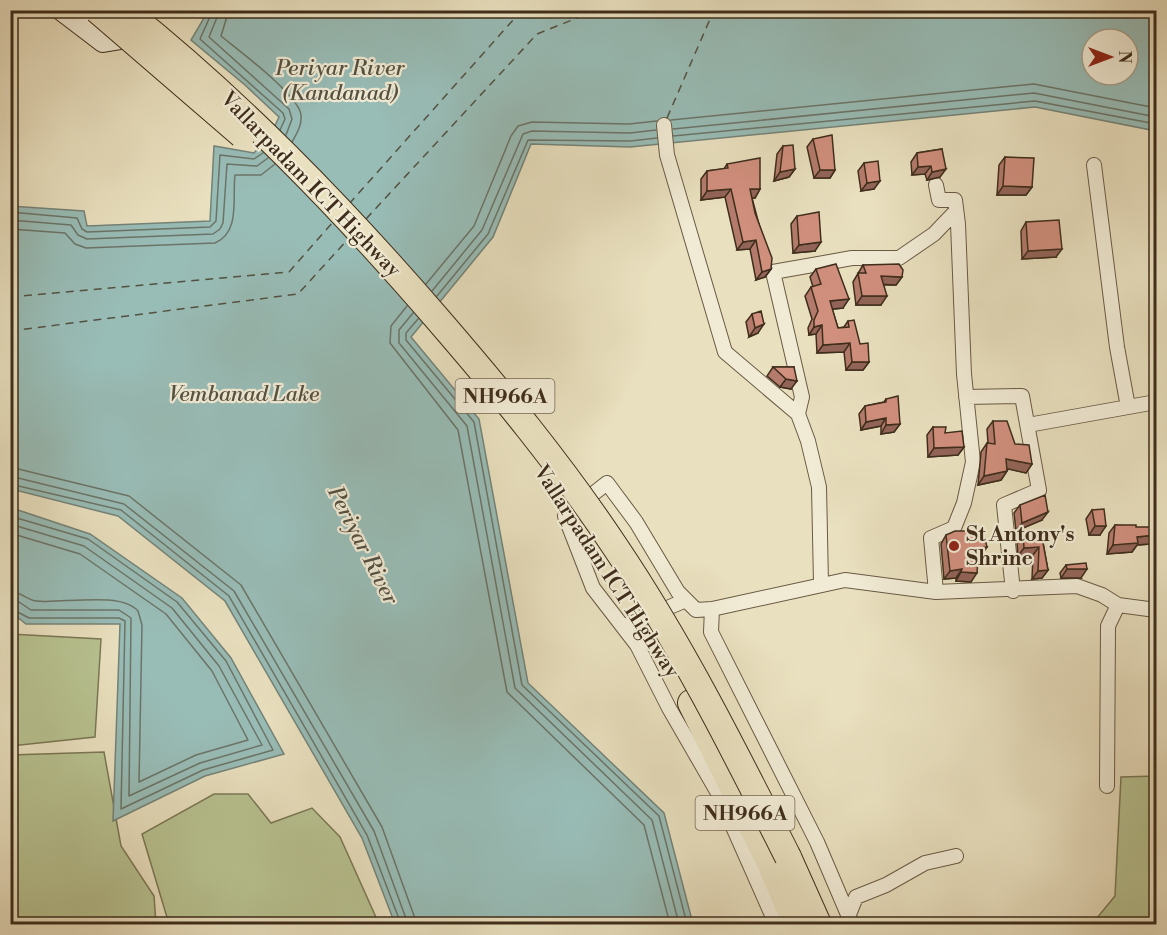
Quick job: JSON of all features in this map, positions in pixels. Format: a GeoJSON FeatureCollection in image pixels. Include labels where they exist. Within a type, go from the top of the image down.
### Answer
{"type":"FeatureCollection","features":[{"type":"Feature","properties":{"kind":"highway","name":"Vallarpadam ICT Highway"},"geometry":{"type":"LineString","coordinates":[[97,10],[225,118],[287,178],[394,292],[534,458],[596,547],[691,703],[770,863],[796,924]]}},
{"type":"Feature","properties":{"kind":"highway","name":"Vallarpadam ICT Highway"},"geometry":{"type":"LineString","coordinates":[[124,10],[216,86],[309,177],[398,273],[509,401],[542,444],[617,548],[707,696],[788,857],[818,924]]}},
{"type":"Feature","properties":{"kind":"street"},"geometry":{"type":"LineString","coordinates":[[61,10],[103,42],[109,43],[121,39],[138,10]]}},
{"type":"Feature","properties":{"kind":"street"},"geometry":{"type":"LineString","coordinates":[[664,125],[667,155],[724,352],[798,414],[808,441],[819,487],[821,583]]}},
{"type":"Feature","properties":{"kind":"street"},"geometry":{"type":"LineString","coordinates":[[1094,165],[1117,347],[1128,407]]}},
{"type":"Feature","properties":{"kind":"street"},"geometry":{"type":"LineString","coordinates":[[936,185],[939,201],[954,200],[956,211],[966,397],[973,462],[964,503],[954,528],[931,538],[936,592]]}},
{"type":"Feature","properties":{"kind":"street"},"geometry":{"type":"LineString","coordinates":[[798,414],[802,398],[773,272],[852,258],[899,258],[934,234],[956,211]]}},
{"type":"Feature","properties":{"kind":"street"},"geometry":{"type":"LineString","coordinates":[[966,397],[1022,396],[1039,490],[1004,505],[1013,591]]}},
{"type":"Feature","properties":{"kind":"street"},"geometry":{"type":"LineString","coordinates":[[1028,425],[1156,402]]}},
{"type":"Feature","properties":{"kind":"street"},"geometry":{"type":"LineString","coordinates":[[776,924],[718,793],[669,708],[638,645],[593,588],[565,516],[607,483],[636,522],[678,592],[696,610],[712,609],[821,583],[845,580],[936,592],[1013,591],[1077,586],[1102,595],[1118,605],[1156,610]]}},
{"type":"Feature","properties":{"kind":"street"},"geometry":{"type":"LineString","coordinates":[[623,627],[686,600]]}},
{"type":"Feature","properties":{"kind":"street"},"geometry":{"type":"LineString","coordinates":[[1107,786],[1108,626],[1118,605]]}},
{"type":"Feature","properties":{"kind":"street"},"geometry":{"type":"LineString","coordinates":[[712,609],[711,632],[817,842],[850,921]]}},
{"type":"Feature","properties":{"kind":"street"},"geometry":{"type":"LineString","coordinates":[[850,921],[856,897],[886,885],[926,863],[956,856]]}},
{"type":"Feature","properties":{"kind":"green space"},"geometry":{"type":"Polygon","coordinates":[[[10,634],[101,639],[95,737],[11,746],[10,634]]]}},
{"type":"Feature","properties":{"kind":"green space"},"geometry":{"type":"Polygon","coordinates":[[[104,752],[121,846],[154,896],[156,924],[11,924],[10,755],[104,752]]]}},
{"type":"Feature","properties":{"kind":"green space"},"geometry":{"type":"Polygon","coordinates":[[[1156,776],[1156,924],[1092,924],[1115,896],[1121,777],[1156,776]]]}},
{"type":"Feature","properties":{"kind":"green space"},"geometry":{"type":"Polygon","coordinates":[[[214,794],[248,794],[271,823],[312,808],[340,837],[379,924],[169,924],[142,834],[214,794]]]}},
{"type":"Feature","properties":{"kind":"water","name":"Vembanad Lake"},"geometry":{"type":"Polygon","coordinates":[[[208,11],[1156,11],[1156,131],[1035,107],[630,147],[531,144],[493,237],[411,337],[479,419],[528,683],[664,813],[693,924],[395,924],[362,838],[225,601],[118,516],[11,489],[10,206],[84,211],[87,226],[210,221],[214,146],[254,153],[271,134],[279,117],[191,40],[208,11]]]}},
{"type":"Feature","properties":{"kind":"water"},"geometry":{"type":"Polygon","coordinates":[[[11,510],[18,510],[90,534],[182,598],[231,658],[284,754],[205,776],[113,821],[120,624],[26,624],[11,612],[11,510]]]}},
{"type":"Feature","properties":{"kind":"building"},"geometry":{"type":"Polygon","coordinates":[[[832,135],[835,170],[820,170],[813,139],[832,135]]]}},
{"type":"Feature","properties":{"kind":"building"},"geometry":{"type":"Polygon","coordinates":[[[793,145],[795,169],[780,172],[783,146],[793,145]]]}},
{"type":"Feature","properties":{"kind":"building"},"geometry":{"type":"Polygon","coordinates":[[[942,149],[946,169],[932,172],[931,166],[918,167],[917,153],[942,149]]]}},
{"type":"Feature","properties":{"kind":"building"},"geometry":{"type":"Polygon","coordinates":[[[1005,157],[1034,158],[1032,187],[1003,186],[1005,157]]]}},
{"type":"Feature","properties":{"kind":"building"},"geometry":{"type":"Polygon","coordinates":[[[760,158],[760,189],[750,189],[755,213],[772,258],[771,269],[762,272],[756,240],[743,242],[731,189],[707,191],[707,171],[728,168],[727,164],[760,158]]]}},
{"type":"Feature","properties":{"kind":"building"},"geometry":{"type":"Polygon","coordinates":[[[878,161],[880,181],[867,183],[864,163],[878,161]]]}},
{"type":"Feature","properties":{"kind":"building"},"geometry":{"type":"Polygon","coordinates":[[[819,212],[821,242],[799,245],[797,216],[819,212]]]}},
{"type":"Feature","properties":{"kind":"building"},"geometry":{"type":"Polygon","coordinates":[[[1059,220],[1062,249],[1028,251],[1026,222],[1059,220]]]}},
{"type":"Feature","properties":{"kind":"building"},"geometry":{"type":"Polygon","coordinates":[[[836,264],[849,299],[830,301],[838,328],[849,327],[848,321],[854,320],[860,344],[868,343],[869,362],[852,362],[850,343],[823,345],[822,325],[814,327],[818,311],[811,287],[821,284],[816,269],[836,264]]]}},
{"type":"Feature","properties":{"kind":"building"},"geometry":{"type":"Polygon","coordinates":[[[899,264],[903,270],[902,277],[881,276],[887,296],[862,296],[858,273],[866,273],[863,265],[899,264]]]}},
{"type":"Feature","properties":{"kind":"building"},"geometry":{"type":"Polygon","coordinates":[[[761,311],[764,324],[755,328],[752,314],[761,311]]]}},
{"type":"Feature","properties":{"kind":"building"},"geometry":{"type":"Polygon","coordinates":[[[773,367],[794,367],[797,381],[786,379],[773,367]]]}},
{"type":"Feature","properties":{"kind":"building"},"geometry":{"type":"Polygon","coordinates":[[[898,396],[900,424],[886,425],[886,418],[866,422],[865,406],[886,402],[886,399],[898,396]]]}},
{"type":"Feature","properties":{"kind":"building"},"geometry":{"type":"Polygon","coordinates":[[[993,421],[1007,421],[1015,444],[1029,445],[1032,464],[1006,459],[1007,471],[984,476],[987,443],[995,444],[993,421]]]}},
{"type":"Feature","properties":{"kind":"building"},"geometry":{"type":"Polygon","coordinates":[[[933,427],[946,427],[945,433],[962,431],[964,447],[934,448],[933,427]]]}},
{"type":"Feature","properties":{"kind":"building"},"geometry":{"type":"Polygon","coordinates":[[[1045,495],[1048,512],[1022,523],[1020,505],[1045,495]]]}},
{"type":"Feature","properties":{"kind":"building"},"geometry":{"type":"Polygon","coordinates":[[[1104,509],[1106,526],[1095,526],[1092,510],[1104,509]]]}},
{"type":"Feature","properties":{"kind":"building"},"geometry":{"type":"Polygon","coordinates":[[[1115,525],[1156,527],[1156,535],[1137,537],[1138,543],[1113,545],[1115,525]]]}},
{"type":"Feature","properties":{"kind":"building"},"geometry":{"type":"Polygon","coordinates":[[[955,531],[975,531],[975,537],[984,535],[987,547],[979,548],[977,573],[961,572],[962,569],[950,571],[946,535],[955,531]]]}},
{"type":"Feature","properties":{"kind":"building"},"geometry":{"type":"Polygon","coordinates":[[[1041,532],[1048,570],[1038,571],[1039,547],[1024,548],[1023,534],[1041,532]]]}},
{"type":"Feature","properties":{"kind":"building"},"geometry":{"type":"Polygon","coordinates":[[[1086,563],[1087,569],[1067,569],[1066,565],[1086,563]]]}},
{"type":"Feature","properties":{"kind":"ferry route"},"geometry":{"type":"LineString","coordinates":[[349,204],[522,10]]}},
{"type":"Feature","properties":{"kind":"ferry route"},"geometry":{"type":"LineString","coordinates":[[366,219],[537,34],[597,10]]}},
{"type":"Feature","properties":{"kind":"ferry route"},"geometry":{"type":"LineString","coordinates":[[667,118],[714,10]]}},
{"type":"Feature","properties":{"kind":"ferry route"},"geometry":{"type":"LineString","coordinates":[[1138,10],[1156,17]]}},
{"type":"Feature","properties":{"kind":"ferry route"},"geometry":{"type":"LineString","coordinates":[[10,297],[289,272],[334,221]]}},
{"type":"Feature","properties":{"kind":"ferry route"},"geometry":{"type":"LineString","coordinates":[[10,331],[298,294],[349,238]]}},
{"type":"Feature","properties":{"kind":"place","name":"St Antony's Shrine"},"geometry":{"type":"Point","coordinates":[954,546]}},
{"type":"Feature","properties":{"kind":"water label","name":"Periyar River (Kandanad)"},"geometry":{"type":"Point","coordinates":[340,80]}},
{"type":"Feature","properties":{"kind":"water label","name":"Periyar River"},"geometry":{"type":"Point","coordinates":[364,545]}}]}
